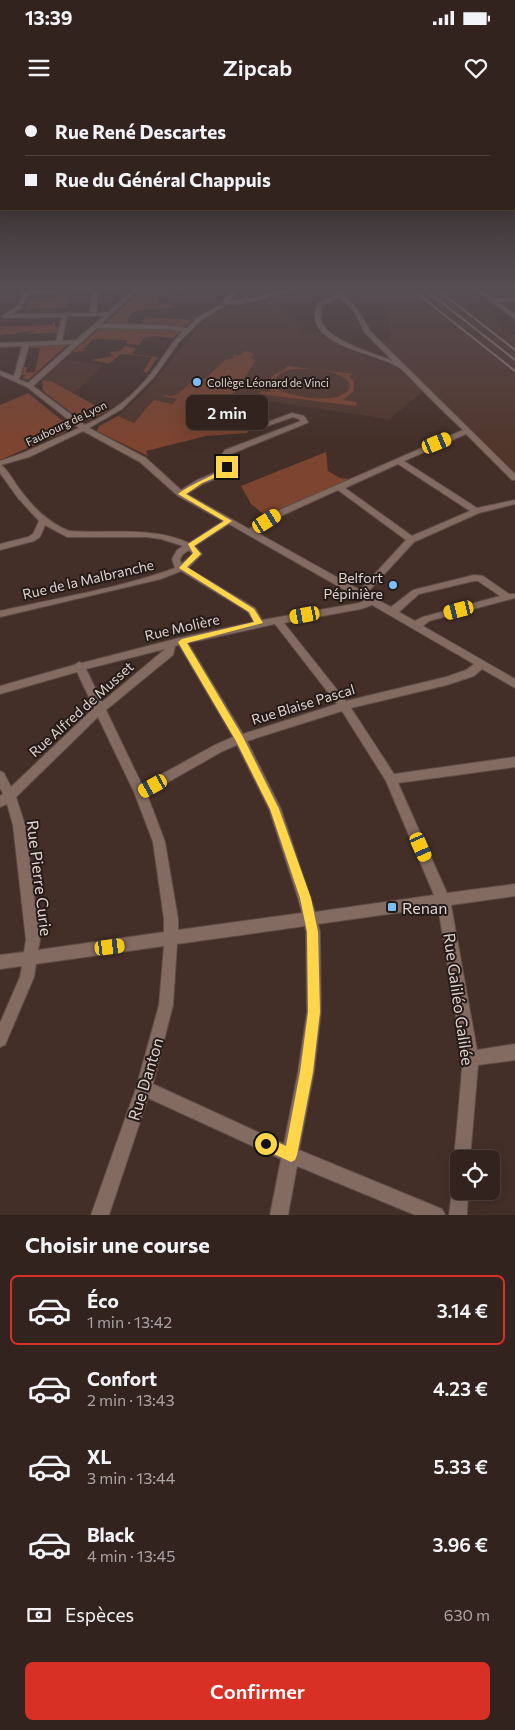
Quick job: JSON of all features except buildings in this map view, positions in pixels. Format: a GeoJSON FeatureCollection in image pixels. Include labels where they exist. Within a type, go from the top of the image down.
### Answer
{"type":"FeatureCollection","features":[{"type":"Feature","properties":{"kind":"street"},"geometry":{"type":"LineString","coordinates":[[29,386],[82,339]]}},
{"type":"Feature","properties":{"kind":"street","name":"Faubourg de Lyon"},"geometry":{"type":"LineString","coordinates":[[0,465],[83,429],[115,411],[141,389],[181,339]]}},
{"type":"Feature","properties":{"kind":"street"},"geometry":{"type":"LineString","coordinates":[[340,339],[403,368]]}},
{"type":"Feature","properties":{"kind":"street"},"geometry":{"type":"LineString","coordinates":[[374,339],[515,478]]}},
{"type":"Feature","properties":{"kind":"street"},"geometry":{"type":"LineString","coordinates":[[0,345],[79,342]]}},
{"type":"Feature","properties":{"kind":"street"},"geometry":{"type":"LineString","coordinates":[[13,379],[17,377],[26,344]]}},
{"type":"Feature","properties":{"kind":"street"},"geometry":{"type":"LineString","coordinates":[[0,373],[29,386],[83,429],[143,460],[182,494],[371,600],[515,684]]}},
{"type":"Feature","properties":{"kind":"street"},"geometry":{"type":"LineString","coordinates":[[182,494],[200,482],[224,472],[227,467],[224,457],[228,452],[305,422],[302,417],[292,415],[259,427]]}},
{"type":"Feature","properties":{"kind":"street"},"geometry":{"type":"LineString","coordinates":[[250,532],[278,514],[467,431]]}},
{"type":"Feature","properties":{"kind":"street"},"geometry":{"type":"LineString","coordinates":[[399,461],[476,511]]}},
{"type":"Feature","properties":{"kind":"street"},"geometry":{"type":"LineString","coordinates":[[0,465],[43,521],[54,530],[67,534],[158,535],[173,538],[190,546]]}},
{"type":"Feature","properties":{"kind":"street"},"geometry":{"type":"LineString","coordinates":[[340,488],[410,540]]}},
{"type":"Feature","properties":{"kind":"street"},"geometry":{"type":"LineString","coordinates":[[360,595],[410,540],[476,511],[515,502]]}},
{"type":"Feature","properties":{"kind":"street"},"geometry":{"type":"LineString","coordinates":[[0,547],[31,539],[37,535],[43,521]]}},
{"type":"Feature","properties":{"kind":"street"},"geometry":{"type":"LineString","coordinates":[[229,521],[180,552],[176,559],[177,565],[252,610],[259,623]]}},
{"type":"Feature","properties":{"kind":"street","name":"Rue de la Malbranche"},"geometry":{"type":"LineString","coordinates":[[0,614],[110,589],[161,576],[182,568]]}},
{"type":"Feature","properties":{"kind":"street"},"geometry":{"type":"LineString","coordinates":[[392,612],[416,592],[474,578],[480,578],[512,596]]}},
{"type":"Feature","properties":{"kind":"street"},"geometry":{"type":"LineString","coordinates":[[416,626],[426,619],[512,596]]}},
{"type":"Feature","properties":{"kind":"street","name":"Rue Molière"},"geometry":{"type":"LineString","coordinates":[[0,690],[79,666],[259,623],[361,606],[371,600]]}},
{"type":"Feature","properties":{"kind":"street","name":"Rue Galiléo Galilée"},"geometry":{"type":"LineString","coordinates":[[277,620],[344,706],[390,779],[443,900],[471,1059],[463,1150]]}},
{"type":"Feature","properties":{"kind":"street"},"geometry":{"type":"LineString","coordinates":[[177,643],[240,739],[275,809],[306,898],[313,932],[314,1012],[306,1072],[279,1215]]}},
{"type":"Feature","properties":{"kind":"street","name":"Rue Alfred de Musset"},"geometry":{"type":"LineString","coordinates":[[5,799],[99,710],[169,652],[177,643]]}},
{"type":"Feature","properties":{"kind":"street","name":"Rue Blaise Pascal"},"geometry":{"type":"LineString","coordinates":[[140,792],[219,748],[240,739],[344,706],[447,681],[470,673],[481,664]]}},
{"type":"Feature","properties":{"kind":"street","name":"Rue Danton"},"geometry":{"type":"LineString","coordinates":[[79,666],[140,792],[159,842],[171,939],[166,1005],[144,1088],[100,1215]]}},
{"type":"Feature","properties":{"kind":"street"},"geometry":{"type":"LineString","coordinates":[[390,779],[515,762]]}},
{"type":"Feature","properties":{"kind":"street","name":"Rue Pierre Curie"},"geometry":{"type":"LineString","coordinates":[[0,776],[5,799],[19,825],[34,940],[27,977],[0,1040]]}},
{"type":"Feature","properties":{"kind":"street"},"geometry":{"type":"LineString","coordinates":[[0,962],[515,890]]}},
{"type":"Feature","properties":{"kind":"street"},"geometry":{"type":"LineString","coordinates":[[471,1059],[515,1052]]}},
{"type":"Feature","properties":{"kind":"street"},"geometry":{"type":"LineString","coordinates":[[144,1088],[291,1155],[436,1215]]}},
{"type":"Feature","properties":{"kind":"street"},"geometry":{"type":"LineString","coordinates":[[458,1215],[459,1200]]}},
{"type":"Feature","properties":{"kind":"shaded area"},"geometry":{"type":"Polygon","coordinates":[[[88,339],[93,339],[83,350],[87,351],[73,352],[88,339]]]}},
{"type":"Feature","properties":{"kind":"shaded area"},"geometry":{"type":"Polygon","coordinates":[[[94,339],[143,339],[139,345],[126,344],[127,340],[94,339]]]}},
{"type":"Feature","properties":{"kind":"shaded area"},"geometry":{"type":"Polygon","coordinates":[[[189,339],[328,339],[366,357],[395,366],[423,392],[389,419],[227,395],[177,399],[172,404],[150,407],[134,423],[118,416],[145,392],[189,339]]]}},
{"type":"Feature","properties":{"kind":"shaded area"},"geometry":{"type":"Polygon","coordinates":[[[515,339],[515,472],[379,340],[515,339]]]}},
{"type":"Feature","properties":{"kind":"shaded area"},"geometry":{"type":"Polygon","coordinates":[[[68,344],[28,380],[22,378],[25,375],[22,375],[24,367],[27,367],[26,373],[35,372],[40,348],[31,348],[32,345],[68,344]]]}},
{"type":"Feature","properties":{"kind":"shaded area"},"geometry":{"type":"Polygon","coordinates":[[[125,346],[136,348],[132,354],[158,357],[147,373],[143,372],[152,357],[121,354],[109,364],[91,360],[113,356],[110,352],[120,351],[125,346]]]}},
{"type":"Feature","properties":{"kind":"shaded area"},"geometry":{"type":"Polygon","coordinates":[[[244,351],[254,353],[252,359],[256,360],[232,396],[269,402],[247,433],[206,436],[146,451],[148,456],[97,431],[99,426],[118,416],[134,423],[154,400],[172,404],[177,399],[163,396],[178,394],[192,381],[205,379],[225,360],[234,358],[232,355],[241,355],[244,351]]]}},
{"type":"Feature","properties":{"kind":"shaded area"},"geometry":{"type":"Polygon","coordinates":[[[65,359],[103,365],[79,389],[71,392],[51,381],[42,380],[65,359]]]}},
{"type":"Feature","properties":{"kind":"shaded area"},"geometry":{"type":"Polygon","coordinates":[[[288,366],[354,374],[349,376],[354,381],[354,391],[343,400],[357,402],[356,406],[259,394],[261,391],[270,392],[272,376],[288,366]],[[293,369],[279,375],[275,381],[277,389],[305,397],[328,398],[346,392],[350,386],[347,380],[334,373],[293,369]]]}},
{"type":"Feature","properties":{"kind":"shaded area"},"geometry":{"type":"Polygon","coordinates":[[[42,380],[51,381],[98,407],[109,410],[91,419],[81,420],[43,391],[42,380]]]}},
{"type":"Feature","properties":{"kind":"shaded area"},"geometry":{"type":"Polygon","coordinates":[[[28,393],[69,426],[69,430],[0,460],[0,405],[28,393]]]}},
{"type":"Feature","properties":{"kind":"shaded area"},"geometry":{"type":"Polygon","coordinates":[[[326,452],[328,471],[340,478],[351,479],[271,513],[269,512],[266,516],[251,504],[241,486],[326,452]]]}},
{"type":"Feature","properties":{"kind":"railway"},"geometry":{"type":"LineString","coordinates":[[475,339],[515,371]]}},
{"type":"Feature","properties":{"kind":"railway"},"geometry":{"type":"LineString","coordinates":[[488,339],[515,360]]}},
{"type":"Feature","properties":{"kind":"railway"},"geometry":{"type":"LineString","coordinates":[[501,339],[515,350]]}},
{"type":"Feature","properties":{"kind":"place","name":"Collège Léonard de Vinci"},"geometry":{"type":"Point","coordinates":[197,382]}},
{"type":"Feature","properties":{"kind":"place","name":"Belfort Pépinière"},"geometry":{"type":"Point","coordinates":[393,585]}},
{"type":"Feature","properties":{"kind":"place","name":"Renan"},"geometry":{"type":"Point","coordinates":[392,907]}},
{"type":"Feature","properties":{"kind":"route"},"geometry":{"type":"LineString","coordinates":[[227,467],[224,472],[200,482],[182,494],[229,521],[190,546],[198,554],[182,568],[252,610],[259,623],[182,642],[240,739],[275,809],[306,898],[313,932],[314,1012],[306,1072],[291,1155],[266,1144]]}}]}
